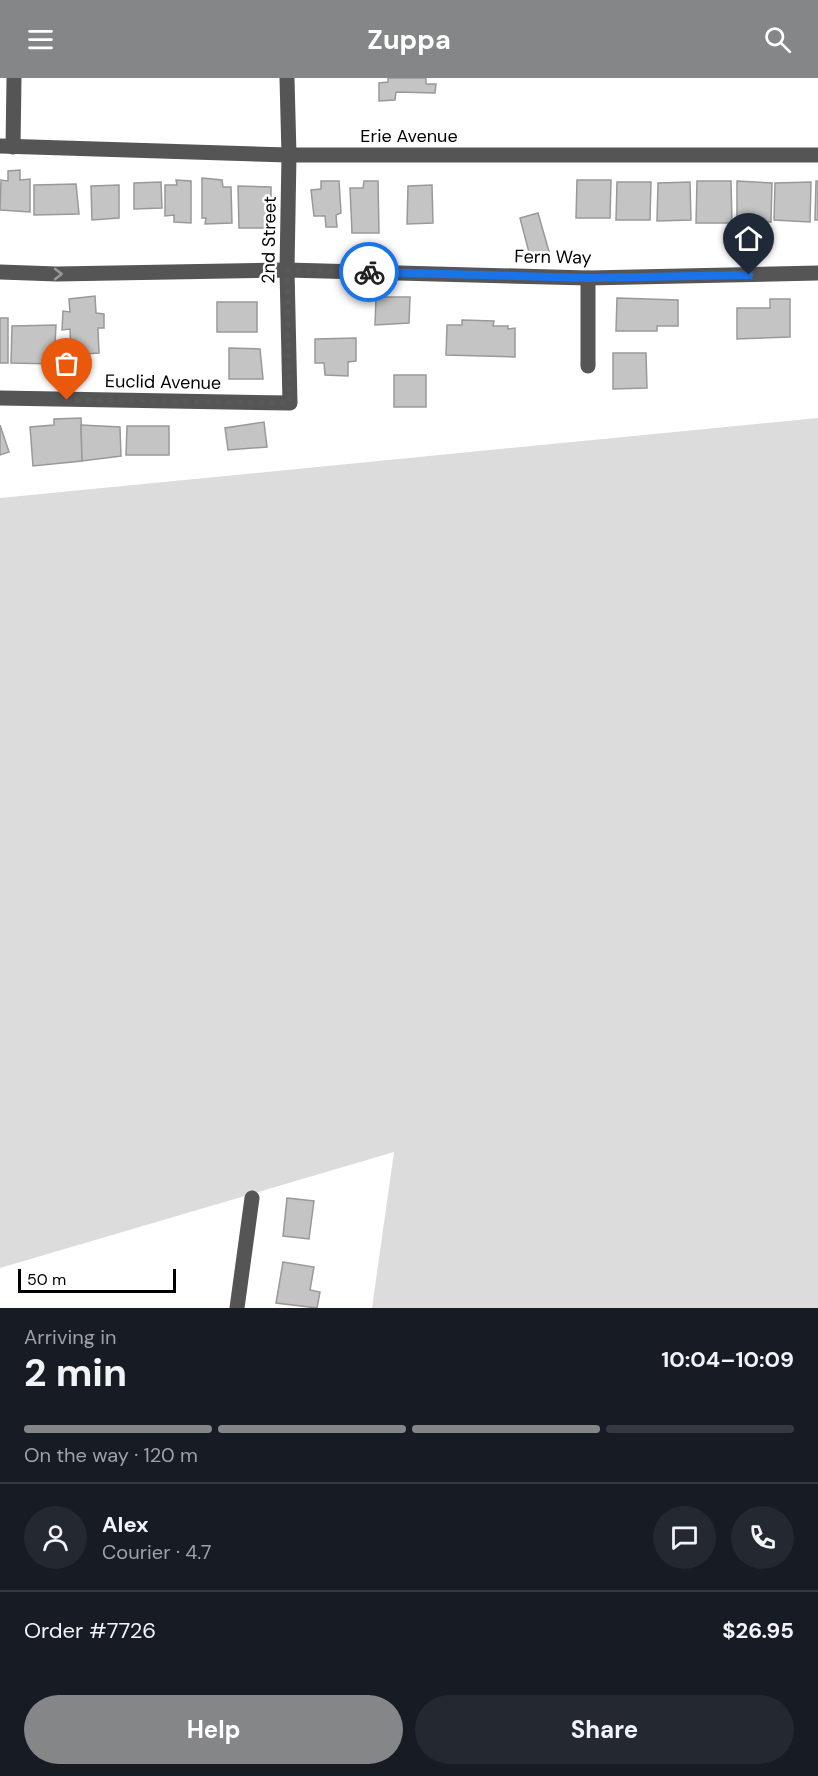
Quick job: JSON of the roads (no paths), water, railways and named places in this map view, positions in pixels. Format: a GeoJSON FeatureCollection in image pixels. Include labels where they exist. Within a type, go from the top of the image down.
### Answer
{"type":"FeatureCollection","features":[{"type":"Feature","properties":{"kind":"street"},"geometry":{"type":"LineString","coordinates":[[7,147],[14,78]]}},
{"type":"Feature","properties":{"kind":"street","name":"2nd Street"},"geometry":{"type":"LineString","coordinates":[[288,78],[287,270],[290,403]]}},
{"type":"Feature","properties":{"kind":"street","name":"Erie Avenue"},"geometry":{"type":"LineString","coordinates":[[7,147],[289,155],[818,155]]}},
{"type":"Feature","properties":{"kind":"street","name":"Fern Way"},"geometry":{"type":"LineString","coordinates":[[0,272],[57,274],[287,270],[588,278],[818,273]]}},
{"type":"Feature","properties":{"kind":"street"},"geometry":{"type":"LineString","coordinates":[[588,278],[588,366]]}},
{"type":"Feature","properties":{"kind":"street","name":"Euclid Avenue"},"geometry":{"type":"LineString","coordinates":[[0,398],[290,403]]}},
{"type":"Feature","properties":{"kind":"street"},"geometry":{"type":"LineString","coordinates":[[237,1308],[252,1198]]}}]}
